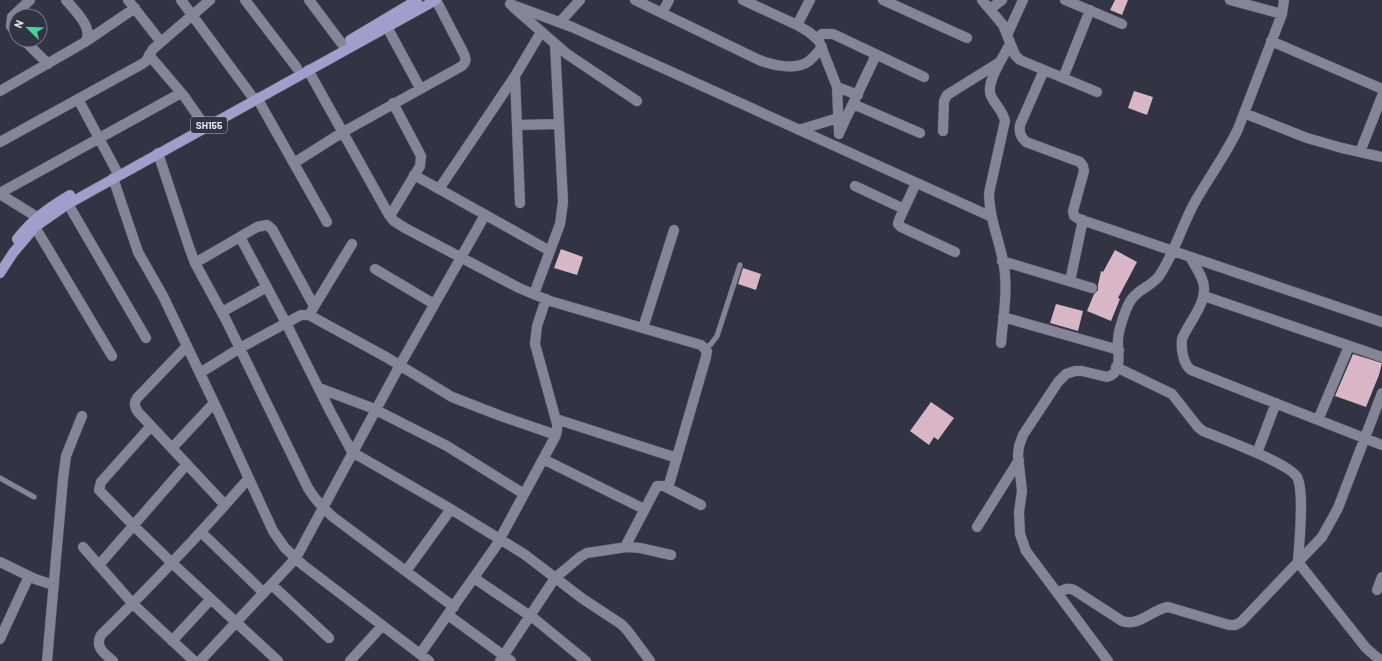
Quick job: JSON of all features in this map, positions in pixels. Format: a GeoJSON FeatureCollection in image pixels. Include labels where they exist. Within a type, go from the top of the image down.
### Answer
{"type":"FeatureCollection","features":[{"type":"Feature","properties":{"kind":"main road","name":"SH155"},"geometry":{"type":"LineString","coordinates":[[136,162],[158,153],[254,97],[297,68],[342,44],[406,3],[417,0]]}},
{"type":"Feature","properties":{"kind":"main road","name":"SH155"},"geometry":{"type":"LineString","coordinates":[[0,262],[28,225],[59,202],[136,162],[202,122],[308,70],[436,0]]}},
{"type":"Feature","properties":{"kind":"main road","name":"SH155"},"geometry":{"type":"LineString","coordinates":[[0,273],[13,253],[35,227],[114,174]]}},
{"type":"Feature","properties":{"kind":"street"},"geometry":{"type":"LineString","coordinates":[[22,8],[30,0]]}},
{"type":"Feature","properties":{"kind":"street"},"geometry":{"type":"LineString","coordinates":[[66,0],[87,29],[88,38],[85,42]]}},
{"type":"Feature","properties":{"kind":"street"},"geometry":{"type":"LineString","coordinates":[[128,0],[161,42]]}},
{"type":"Feature","properties":{"kind":"street"},"geometry":{"type":"LineString","coordinates":[[181,0],[254,97],[294,163],[327,222]]}},
{"type":"Feature","properties":{"kind":"street"},"geometry":{"type":"LineString","coordinates":[[0,142],[142,64],[146,61],[153,49],[210,0]]}},
{"type":"Feature","properties":{"kind":"street"},"geometry":{"type":"LineString","coordinates":[[245,0],[297,68]]}},
{"type":"Feature","properties":{"kind":"street"},"geometry":{"type":"LineString","coordinates":[[309,0],[342,44]]}},
{"type":"Feature","properties":{"kind":"street"},"geometry":{"type":"LineString","coordinates":[[294,163],[343,132],[465,63],[466,59],[436,0]]}},
{"type":"Feature","properties":{"kind":"street"},"geometry":{"type":"LineString","coordinates":[[560,22],[580,0]]}},
{"type":"Feature","properties":{"kind":"street"},"geometry":{"type":"LineString","coordinates":[[635,0],[759,60],[771,64],[781,66],[804,64],[809,61],[822,34],[833,34],[924,77]]}},
{"type":"Feature","properties":{"kind":"street"},"geometry":{"type":"LineString","coordinates":[[662,13],[669,0]]}},
{"type":"Feature","properties":{"kind":"street"},"geometry":{"type":"LineString","coordinates":[[743,0],[755,2],[797,25],[819,42],[837,87],[839,134]]}},
{"type":"Feature","properties":{"kind":"street"},"geometry":{"type":"LineString","coordinates":[[797,25],[810,0]]}},
{"type":"Feature","properties":{"kind":"street"},"geometry":{"type":"LineString","coordinates":[[883,0],[968,38]]}},
{"type":"Feature","properties":{"kind":"street"},"geometry":{"type":"LineString","coordinates":[[982,0],[1004,26],[1015,55],[1020,60],[1096,92]]}},
{"type":"Feature","properties":{"kind":"street"},"geometry":{"type":"LineString","coordinates":[[990,9],[1002,0]]}},
{"type":"Feature","properties":{"kind":"street"},"geometry":{"type":"LineString","coordinates":[[1001,343],[1005,284],[1002,261],[989,205],[989,193],[1005,121],[1004,116],[990,92],[990,86],[1002,61],[1023,0]]}},
{"type":"Feature","properties":{"kind":"street"},"geometry":{"type":"LineString","coordinates":[[1065,0],[1122,24]]}},
{"type":"Feature","properties":{"kind":"street"},"geometry":{"type":"LineString","coordinates":[[1230,0],[1282,14]]}},
{"type":"Feature","properties":{"kind":"street"},"geometry":{"type":"LineString","coordinates":[[1108,661],[1026,550],[1020,534],[1019,512],[1022,491],[1019,446],[1023,435],[1058,382],[1066,374],[1075,371],[1082,371],[1107,377],[1111,376],[1115,372],[1119,362],[1119,330],[1131,300],[1158,277],[1173,251],[1196,201],[1231,144],[1282,14],[1284,0]]}},
{"type":"Feature","properties":{"kind":"street"},"geometry":{"type":"LineString","coordinates":[[508,2],[572,27],[992,217]]}},
{"type":"Feature","properties":{"kind":"street"},"geometry":{"type":"LineString","coordinates":[[508,2],[567,54],[638,101]]}},
{"type":"Feature","properties":{"kind":"street"},"geometry":{"type":"LineString","coordinates":[[0,91],[85,42],[135,8]]}},
{"type":"Feature","properties":{"kind":"street"},"geometry":{"type":"LineString","coordinates":[[1063,78],[1090,10]]}},
{"type":"Feature","properties":{"kind":"street"},"geometry":{"type":"LineString","coordinates":[[387,27],[420,88]]}},
{"type":"Feature","properties":{"kind":"street"},"geometry":{"type":"LineString","coordinates":[[440,189],[515,76],[541,32]]}},
{"type":"Feature","properties":{"kind":"street"},"geometry":{"type":"LineString","coordinates":[[1272,41],[1382,90]]}},
{"type":"Feature","properties":{"kind":"street"},"geometry":{"type":"LineString","coordinates":[[534,294],[562,216],[555,44]]}},
{"type":"Feature","properties":{"kind":"street"},"geometry":{"type":"LineString","coordinates":[[32,48],[48,64]]}},
{"type":"Feature","properties":{"kind":"street"},"geometry":{"type":"LineString","coordinates":[[149,55],[181,93],[202,122]]}},
{"type":"Feature","properties":{"kind":"street"},"geometry":{"type":"LineString","coordinates":[[833,145],[876,55]]}},
{"type":"Feature","properties":{"kind":"street"},"geometry":{"type":"LineString","coordinates":[[943,131],[944,101],[947,95],[1002,61]]}},
{"type":"Feature","properties":{"kind":"street"},"geometry":{"type":"LineString","coordinates":[[308,70],[394,221],[519,288],[546,299],[705,348],[707,351],[706,357],[668,488]]}},
{"type":"Feature","properties":{"kind":"street"},"geometry":{"type":"LineString","coordinates":[[1044,70],[1020,125],[1019,132],[1026,142],[1080,162],[1083,166],[1084,171],[1073,211],[1074,216],[1382,322]]}},
{"type":"Feature","properties":{"kind":"street"},"geometry":{"type":"LineString","coordinates":[[515,76],[520,202]]}},
{"type":"Feature","properties":{"kind":"street"},"geometry":{"type":"LineString","coordinates":[[837,87],[855,99],[920,132]]}},
{"type":"Feature","properties":{"kind":"street"},"geometry":{"type":"LineString","coordinates":[[37,217],[0,194],[181,93]]}},
{"type":"Feature","properties":{"kind":"street"},"geometry":{"type":"LineString","coordinates":[[1360,152],[1382,96]]}},
{"type":"Feature","properties":{"kind":"street"},"geometry":{"type":"LineString","coordinates":[[78,99],[99,138],[114,174],[138,252],[163,296],[273,531],[285,548],[296,558],[429,661]]}},
{"type":"Feature","properties":{"kind":"street"},"geometry":{"type":"LineString","coordinates":[[390,216],[420,166],[422,156],[393,104]]}},
{"type":"Feature","properties":{"kind":"street"},"geometry":{"type":"LineString","coordinates":[[1244,113],[1307,138],[1382,157]]}},
{"type":"Feature","properties":{"kind":"street"},"geometry":{"type":"LineString","coordinates":[[1004,116],[1020,125]]}},
{"type":"Feature","properties":{"kind":"street"},"geometry":{"type":"LineString","coordinates":[[799,130],[838,118]]}},
{"type":"Feature","properties":{"kind":"street"},"geometry":{"type":"LineString","coordinates":[[517,125],[559,124]]}},
{"type":"Feature","properties":{"kind":"street"},"geometry":{"type":"LineString","coordinates":[[158,153],[195,263],[222,312],[308,488],[315,499],[323,509],[406,571],[505,659],[530,616],[555,578],[580,557],[587,553],[625,547],[640,548],[671,555]]}},
{"type":"Feature","properties":{"kind":"street"},"geometry":{"type":"LineString","coordinates":[[414,175],[550,251]]}},
{"type":"Feature","properties":{"kind":"street"},"geometry":{"type":"LineString","coordinates":[[916,183],[898,224],[901,228],[955,252]]}},
{"type":"Feature","properties":{"kind":"street"},"geometry":{"type":"LineString","coordinates":[[855,186],[904,209]]}},
{"type":"Feature","properties":{"kind":"street"},"geometry":{"type":"LineString","coordinates":[[68,204],[146,338]]}},
{"type":"Feature","properties":{"kind":"street"},"geometry":{"type":"LineString","coordinates":[[200,661],[296,558],[352,452],[460,257],[485,215]]}},
{"type":"Feature","properties":{"kind":"street"},"geometry":{"type":"LineString","coordinates":[[1070,281],[1083,220]]}},
{"type":"Feature","properties":{"kind":"street"},"geometry":{"type":"LineString","coordinates":[[195,263],[262,225],[267,225],[272,229],[312,311],[452,397],[556,435]]}},
{"type":"Feature","properties":{"kind":"street"},"geometry":{"type":"LineString","coordinates":[[35,227],[112,356]]}},
{"type":"Feature","properties":{"kind":"street"},"geometry":{"type":"LineString","coordinates":[[643,328],[674,230]]}},
{"type":"Feature","properties":{"kind":"street"},"geometry":{"type":"LineString","coordinates":[[240,237],[352,452],[451,509],[524,554],[583,599],[621,624],[650,661]]}},
{"type":"Feature","properties":{"kind":"street"},"geometry":{"type":"LineString","coordinates":[[200,373],[240,348],[301,315],[312,311],[352,244]]}},
{"type":"Feature","properties":{"kind":"street"},"geometry":{"type":"LineString","coordinates":[[1190,257],[1203,280],[1204,288],[1204,296],[1182,339],[1184,356],[1188,367],[1191,370],[1382,446]]}},
{"type":"Feature","properties":{"kind":"street"},"geometry":{"type":"LineString","coordinates":[[1002,261],[1092,288]]}},
{"type":"Feature","properties":{"kind":"street"},"geometry":{"type":"LineString","coordinates":[[375,269],[434,304]]}},
{"type":"Feature","properties":{"kind":"street"},"geometry":{"type":"LineString","coordinates":[[222,312],[267,287]]}},
{"type":"Feature","properties":{"kind":"street"},"geometry":{"type":"LineString","coordinates":[[1204,296],[1382,357]]}},
{"type":"Feature","properties":{"kind":"street"},"geometry":{"type":"LineString","coordinates":[[420,654],[500,539],[556,435],[556,419],[535,344],[537,326],[546,299]]}},
{"type":"Feature","properties":{"kind":"street"},"geometry":{"type":"LineString","coordinates":[[1003,318],[1119,350]]}},
{"type":"Feature","properties":{"kind":"street"},"geometry":{"type":"LineString","coordinates":[[187,346],[134,402],[135,407],[225,505]]}},
{"type":"Feature","properties":{"kind":"street"},"geometry":{"type":"LineString","coordinates":[[1318,420],[1349,346]]}},
{"type":"Feature","properties":{"kind":"street"},"geometry":{"type":"LineString","coordinates":[[1116,368],[1172,394],[1198,427],[1203,431],[1257,453],[1291,471],[1296,476],[1301,499],[1298,562],[1366,648],[1381,661]]}},
{"type":"Feature","properties":{"kind":"street"},"geometry":{"type":"LineString","coordinates":[[319,388],[376,410],[447,446],[524,494]]}},
{"type":"Feature","properties":{"kind":"street"},"geometry":{"type":"LineString","coordinates":[[1057,593],[1066,589],[1074,590],[1122,621],[1129,623],[1135,622],[1162,608],[1168,607],[1230,625],[1235,625],[1242,622],[1322,537],[1338,508],[1382,393]]}},
{"type":"Feature","properties":{"kind":"street"},"geometry":{"type":"LineString","coordinates":[[172,448],[214,403]]}},
{"type":"Feature","properties":{"kind":"street"},"geometry":{"type":"LineString","coordinates":[[1257,453],[1276,403]]}},
{"type":"Feature","properties":{"kind":"street"},"geometry":{"type":"LineString","coordinates":[[47,661],[66,456],[82,416]]}},
{"type":"Feature","properties":{"kind":"street"},"geometry":{"type":"LineString","coordinates":[[556,419],[677,458]]}},
{"type":"Feature","properties":{"kind":"street"},"geometry":{"type":"LineString","coordinates":[[151,426],[101,482],[99,490],[172,563],[278,661]]}},
{"type":"Feature","properties":{"kind":"street"},"geometry":{"type":"LineString","coordinates":[[543,460],[644,508]]}},
{"type":"Feature","properties":{"kind":"street"},"geometry":{"type":"LineString","coordinates":[[977,527],[1019,460]]}},
{"type":"Feature","properties":{"kind":"street"},"geometry":{"type":"LineString","coordinates":[[99,565],[187,464]]}},
{"type":"Feature","properties":{"kind":"street"},"geometry":{"type":"LineString","coordinates":[[113,661],[100,649],[98,645],[98,640],[101,635],[172,563],[248,479]]}},
{"type":"Feature","properties":{"kind":"street"},"geometry":{"type":"LineString","coordinates":[[625,547],[656,486],[659,485],[668,488],[701,504]]}},
{"type":"Feature","properties":{"kind":"street"},"geometry":{"type":"LineString","coordinates":[[406,571],[451,509]]}},
{"type":"Feature","properties":{"kind":"street"},"geometry":{"type":"LineString","coordinates":[[201,532],[264,593]]}},
{"type":"Feature","properties":{"kind":"street"},"geometry":{"type":"LineString","coordinates":[[83,547],[133,604],[194,661]]}},
{"type":"Feature","properties":{"kind":"street"},"geometry":{"type":"LineString","coordinates":[[0,562],[29,576],[53,585]]}},
{"type":"Feature","properties":{"kind":"street"},"geometry":{"type":"LineString","coordinates":[[0,639],[29,576]]}},
{"type":"Feature","properties":{"kind":"street"},"geometry":{"type":"LineString","coordinates":[[1377,590],[1382,577]]}},
{"type":"Feature","properties":{"kind":"street"},"geometry":{"type":"LineString","coordinates":[[474,578],[530,616],[586,661]]}},
{"type":"Feature","properties":{"kind":"street"},"geometry":{"type":"LineString","coordinates":[[272,585],[328,638]]}},
{"type":"Feature","properties":{"kind":"street"},"geometry":{"type":"LineString","coordinates":[[172,641],[211,599]]}},
{"type":"Feature","properties":{"kind":"street"},"geometry":{"type":"LineString","coordinates":[[350,661],[382,626]]}},
{"type":"Feature","properties":{"kind":"lane"},"geometry":{"type":"LineString","coordinates":[[705,348],[711,344],[717,336],[740,265]]}},
{"type":"Feature","properties":{"kind":"lane"},"geometry":{"type":"LineString","coordinates":[[0,478],[34,497]]}},
{"type":"Feature","properties":{"kind":"building"},"geometry":{"type":"Polygon","coordinates":[[[1115,0],[1128,0],[1122,15],[1110,10],[1115,0]]]}},
{"type":"Feature","properties":{"kind":"building"},"geometry":{"type":"Polygon","coordinates":[[[1134,91],[1153,97],[1147,115],[1128,108],[1134,91]]]}},
{"type":"Feature","properties":{"kind":"building"},"geometry":{"type":"Polygon","coordinates":[[[561,249],[583,257],[577,275],[554,268],[561,249]]]}},
{"type":"Feature","properties":{"kind":"building"},"geometry":{"type":"Polygon","coordinates":[[[1115,250],[1137,262],[1118,298],[1120,299],[1111,321],[1087,311],[1094,294],[1098,290],[1101,271],[1103,272],[1115,250]]]}},
{"type":"Feature","properties":{"kind":"building"},"geometry":{"type":"Polygon","coordinates":[[[743,268],[761,274],[756,290],[738,284],[743,268]]]}},
{"type":"Feature","properties":{"kind":"building"},"geometry":{"type":"Polygon","coordinates":[[[1056,304],[1083,311],[1078,331],[1050,323],[1056,304]]]}},
{"type":"Feature","properties":{"kind":"building"},"geometry":{"type":"Polygon","coordinates":[[[1353,354],[1382,363],[1379,375],[1366,407],[1335,396],[1353,354]]]}},
{"type":"Feature","properties":{"kind":"building"},"geometry":{"type":"Polygon","coordinates":[[[931,402],[954,418],[938,440],[934,437],[929,445],[910,431],[931,402]]]}}]}
